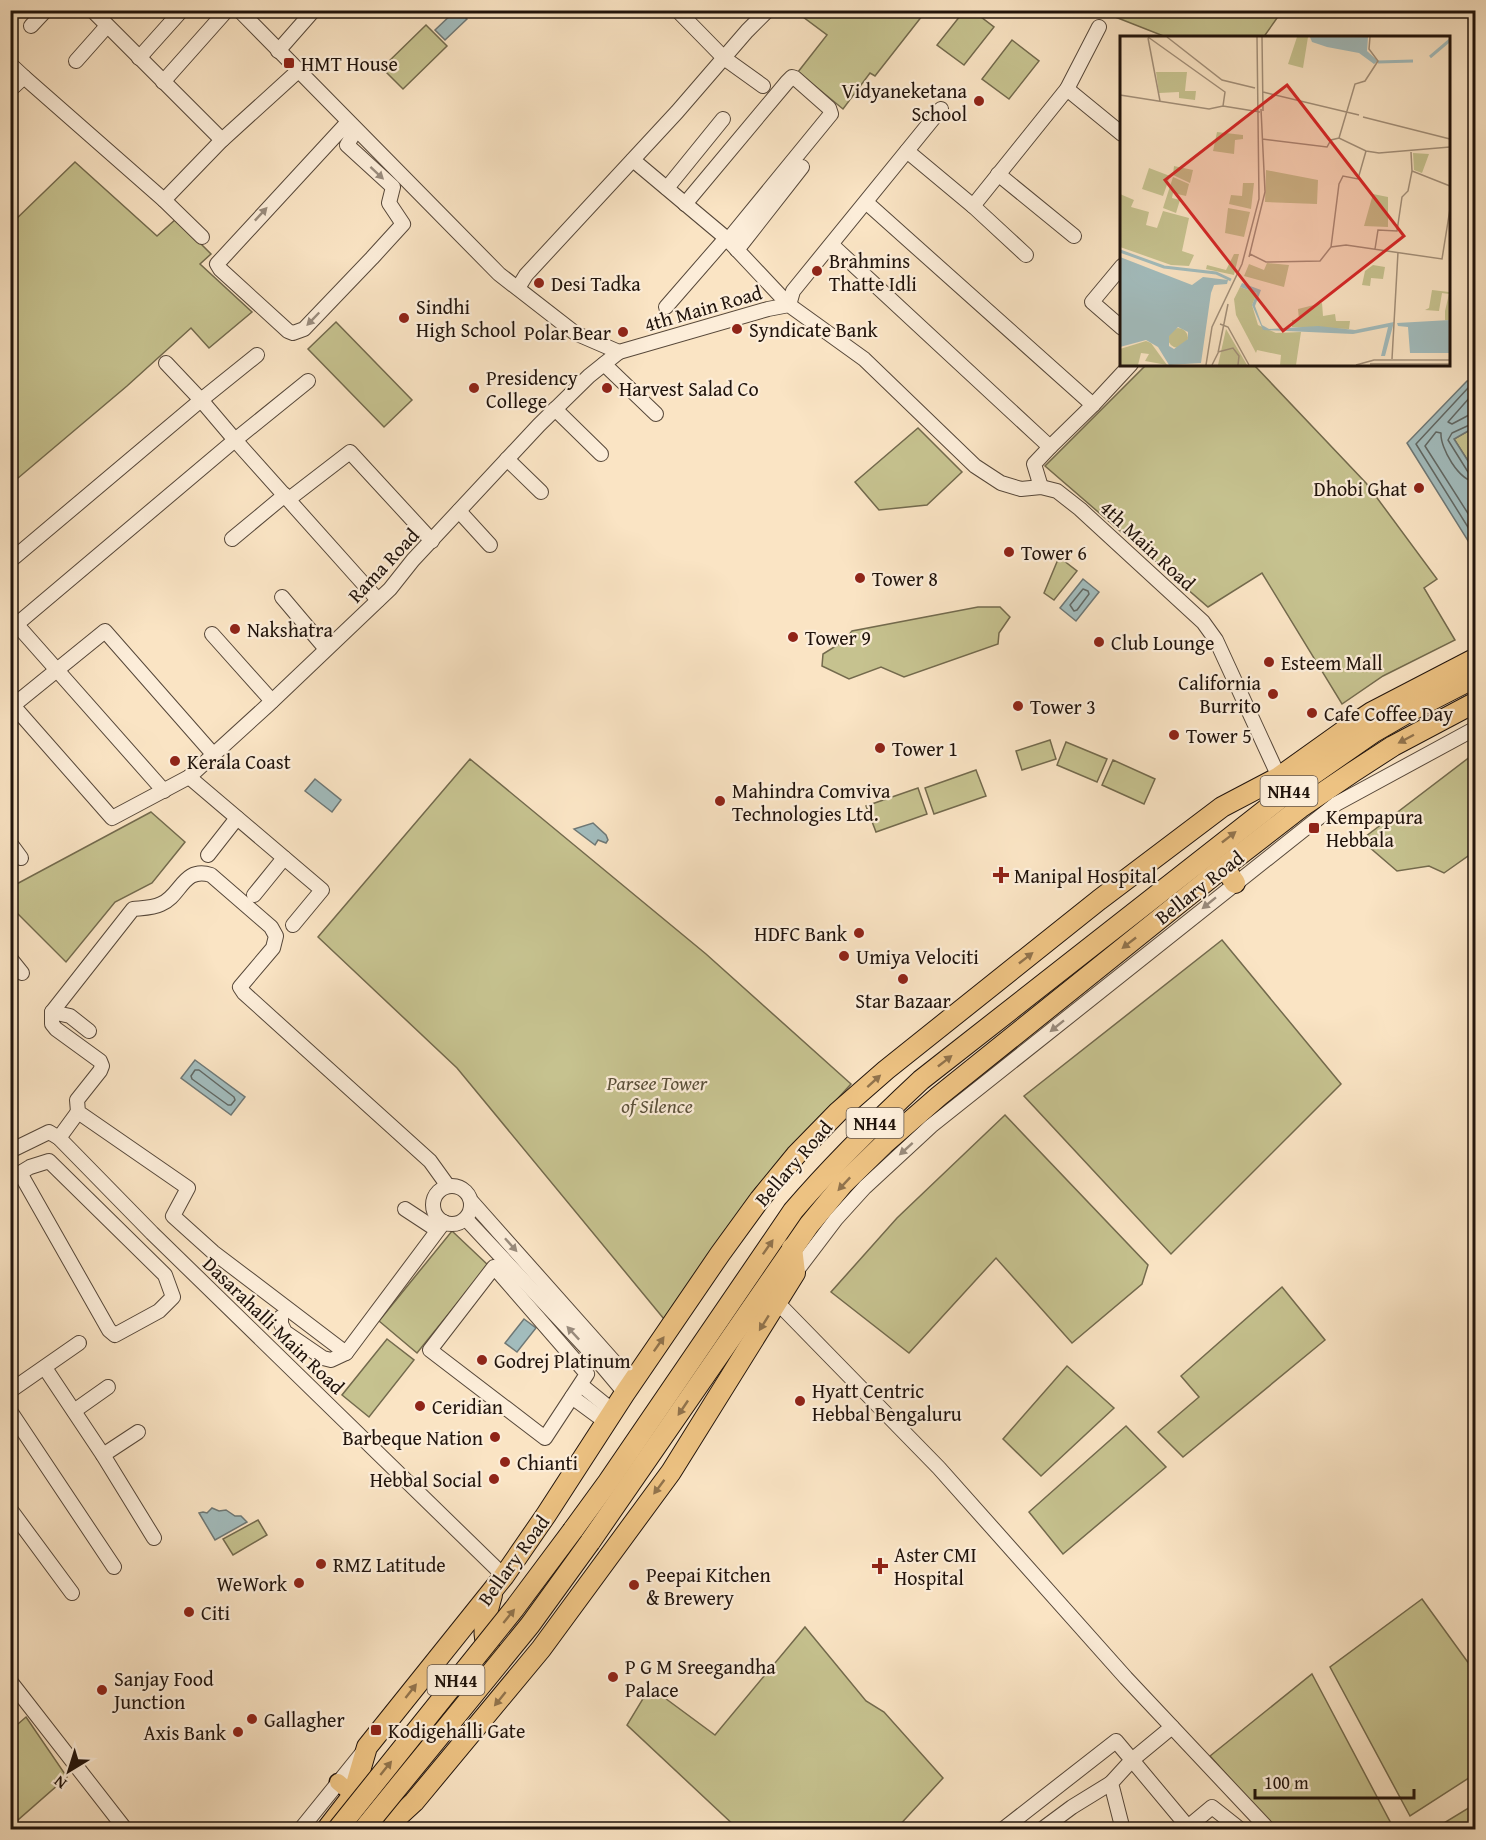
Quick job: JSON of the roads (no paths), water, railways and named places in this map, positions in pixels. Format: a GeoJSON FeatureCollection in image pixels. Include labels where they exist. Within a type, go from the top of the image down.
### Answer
{"type":"FeatureCollection","features":[{"type":"Feature","properties":{"kind":"highway","name":"Bellary Road"},"geometry":{"type":"LineString","coordinates":[[326,1830],[367,1748],[499,1582],[629,1388],[760,1199],[796,1155],[838,1112],[886,1070],[1098,900],[1222,807],[1279,777],[1372,712],[1476,658]]}},
{"type":"Feature","properties":{"kind":"highway","name":"Bellary Road"},"geometry":{"type":"LineString","coordinates":[[337,1830],[487,1643],[573,1530],[794,1211],[827,1172],[867,1131],[921,1080],[1292,789],[1374,732],[1476,677]]}},
{"type":"Feature","properties":{"kind":"highway","name":"Bellary Road"},"geometry":{"type":"LineString","coordinates":[[363,1830],[530,1624],[770,1295],[792,1248],[843,1184],[939,1096],[1062,995],[1229,875],[1300,808],[1393,746],[1476,702]]}},
{"type":"Feature","properties":{"kind":"highway"},"geometry":{"type":"LineString","coordinates":[[387,1828],[422,1793],[532,1659],[671,1472],[770,1295],[795,1274],[792,1248]]}},
{"type":"Feature","properties":{"kind":"highway"},"geometry":{"type":"LineString","coordinates":[[499,1582],[483,1634],[490,1652],[498,1659],[510,1664],[532,1659]]}},
{"type":"Feature","properties":{"kind":"main road"},"geometry":{"type":"LineString","coordinates":[[345,1789],[387,1828]]}},
{"type":"Feature","properties":{"kind":"street"},"geometry":{"type":"LineString","coordinates":[[31,26],[46,10]]}},
{"type":"Feature","properties":{"kind":"street"},"geometry":{"type":"LineString","coordinates":[[92,10],[222,140]]}},
{"type":"Feature","properties":{"kind":"street"},"geometry":{"type":"LineString","coordinates":[[139,58],[182,10]]}},
{"type":"Feature","properties":{"kind":"street"},"geometry":{"type":"LineString","coordinates":[[163,82],[227,10]]}},
{"type":"Feature","properties":{"kind":"street"},"geometry":{"type":"LineString","coordinates":[[279,51],[314,10]]}},
{"type":"Feature","properties":{"kind":"street"},"geometry":{"type":"LineString","coordinates":[[677,10],[724,58],[763,86]]}},
{"type":"Feature","properties":{"kind":"street"},"geometry":{"type":"LineString","coordinates":[[518,288],[526,274],[633,160],[768,10]]}},
{"type":"Feature","properties":{"kind":"street"},"geometry":{"type":"LineString","coordinates":[[245,12],[298,71],[498,274],[575,333],[619,352]]}},
{"type":"Feature","properties":{"kind":"street"},"geometry":{"type":"LineString","coordinates":[[76,61],[107,26]]}},
{"type":"Feature","properties":{"kind":"street"},"geometry":{"type":"LineString","coordinates":[[973,206],[1066,89],[1099,27]]}},
{"type":"Feature","properties":{"kind":"street"},"geometry":{"type":"LineString","coordinates":[[10,64],[164,200],[202,237]]}},
{"type":"Feature","properties":{"kind":"street"},"geometry":{"type":"LineString","coordinates":[[164,200],[222,140],[298,71]]}},
{"type":"Feature","properties":{"kind":"street"},"geometry":{"type":"LineString","coordinates":[[10,90],[24,77]]}},
{"type":"Feature","properties":{"kind":"street"},"geometry":{"type":"LineString","coordinates":[[685,204],[787,82],[792,77],[795,78],[829,108],[831,114],[730,243]]}},
{"type":"Feature","properties":{"kind":"street"},"geometry":{"type":"LineString","coordinates":[[1066,89],[1120,132]]}},
{"type":"Feature","properties":{"kind":"street"},"geometry":{"type":"LineString","coordinates":[[789,305],[793,291],[867,203],[941,109]]}},
{"type":"Feature","properties":{"kind":"street"},"geometry":{"type":"LineString","coordinates":[[667,188],[723,119]]}},
{"type":"Feature","properties":{"kind":"street"},"geometry":{"type":"LineString","coordinates":[[352,126],[347,145],[393,187],[389,203],[403,224],[304,329],[293,333],[288,331],[217,264],[352,126]]}},
{"type":"Feature","properties":{"kind":"street"},"geometry":{"type":"LineString","coordinates":[[907,152],[973,206],[1026,255]]}},
{"type":"Feature","properties":{"kind":"street"},"geometry":{"type":"LineString","coordinates":[[633,160],[730,243],[789,305]]}},
{"type":"Feature","properties":{"kind":"street"},"geometry":{"type":"LineString","coordinates":[[666,307],[802,167]]}},
{"type":"Feature","properties":{"kind":"street"},"geometry":{"type":"LineString","coordinates":[[998,174],[1074,236]]}},
{"type":"Feature","properties":{"kind":"street"},"geometry":{"type":"LineString","coordinates":[[867,203],[1093,405]]}},
{"type":"Feature","properties":{"kind":"street"},"geometry":{"type":"LineString","coordinates":[[832,245],[1050,447]]}},
{"type":"Feature","properties":{"kind":"street"},"geometry":{"type":"LineString","coordinates":[[1120,268],[1092,302],[1120,326]]}},
{"type":"Feature","properties":{"kind":"street","name":"4th Main Road"},"geometry":{"type":"LineString","coordinates":[[619,352],[789,305],[864,359],[975,466],[1001,483],[1021,489],[1041,487],[1057,491],[1080,509],[1203,622],[1216,640],[1279,777]]}},
{"type":"Feature","properties":{"kind":"street","name":"Rama Road"},"geometry":{"type":"LineString","coordinates":[[12,705],[112,818],[189,777],[378,600],[555,409],[619,352]]}},
{"type":"Feature","properties":{"kind":"street"},"geometry":{"type":"LineString","coordinates":[[10,561],[257,355]]}},
{"type":"Feature","properties":{"kind":"street"},"geometry":{"type":"LineString","coordinates":[[166,363],[378,600]]}},
{"type":"Feature","properties":{"kind":"street"},"geometry":{"type":"LineString","coordinates":[[603,364],[656,414]]}},
{"type":"Feature","properties":{"kind":"street"},"geometry":{"type":"LineString","coordinates":[[1041,487],[1034,464],[1129,366]]}},
{"type":"Feature","properties":{"kind":"street"},"geometry":{"type":"LineString","coordinates":[[164,791],[14,621],[308,381]]}},
{"type":"Feature","properties":{"kind":"street"},"geometry":{"type":"LineString","coordinates":[[555,409],[601,454]]}},
{"type":"Feature","properties":{"kind":"street"},"geometry":{"type":"LineString","coordinates":[[232,538],[350,452],[432,541]]}},
{"type":"Feature","properties":{"kind":"street"},"geometry":{"type":"LineString","coordinates":[[507,459],[541,492]]}},
{"type":"Feature","properties":{"kind":"street"},"geometry":{"type":"LineString","coordinates":[[459,511],[490,545]]}},
{"type":"Feature","properties":{"kind":"street"},"geometry":{"type":"LineString","coordinates":[[282,597],[326,649]]}},
{"type":"Feature","properties":{"kind":"street"},"geometry":{"type":"LineString","coordinates":[[12,705],[105,631],[213,754]]}},
{"type":"Feature","properties":{"kind":"street"},"geometry":{"type":"LineString","coordinates":[[212,634],[272,701]]}},
{"type":"Feature","properties":{"kind":"street"},"geometry":{"type":"LineString","coordinates":[[795,1274],[805,1258],[865,1187],[922,1134],[1229,875],[1336,804],[1476,729]]}},
{"type":"Feature","properties":{"kind":"street"},"geometry":{"type":"LineString","coordinates":[[189,777],[322,890],[293,925]]}},
{"type":"Feature","properties":{"kind":"street"},"geometry":{"type":"LineString","coordinates":[[208,855],[237,818]]}},
{"type":"Feature","properties":{"kind":"street"},"geometry":{"type":"LineString","coordinates":[[10,843],[21,858]]}},
{"type":"Feature","properties":{"kind":"street"},"geometry":{"type":"LineString","coordinates":[[254,895],[285,858]]}},
{"type":"Feature","properties":{"kind":"street"},"geometry":{"type":"LineString","coordinates":[[10,1151],[41,1134],[49,1132],[59,1138],[78,1112],[77,1100],[102,1066],[100,1061],[56,1029],[52,1024],[52,1012],[133,909],[162,904],[192,875],[202,872],[211,875],[271,927],[276,936],[273,948],[240,987],[244,993],[430,1161],[448,1186]]}},
{"type":"Feature","properties":{"kind":"street"},"geometry":{"type":"LineString","coordinates":[[10,958],[22,973]]}},
{"type":"Feature","properties":{"kind":"street"},"geometry":{"type":"LineString","coordinates":[[52,1012],[70,1016],[89,1031]]}},
{"type":"Feature","properties":{"kind":"street"},"geometry":{"type":"LineString","coordinates":[[78,1112],[188,1188],[173,1216],[213,1252],[346,1353]]}},
{"type":"Feature","properties":{"kind":"street","name":"Dasarahalli Main Road"},"geometry":{"type":"LineString","coordinates":[[59,1138],[499,1582]]}},
{"type":"Feature","properties":{"kind":"street"},"geometry":{"type":"LineString","coordinates":[[49,1161],[138,1247],[165,1275],[173,1297],[159,1311],[115,1335],[109,1330],[20,1173],[49,1161]]}},
{"type":"Feature","properties":{"kind":"street"},"geometry":{"type":"LineString","coordinates":[[441,1226],[433,1203],[438,1192],[448,1186],[460,1187],[466,1191],[472,1202],[629,1388]]}},
{"type":"Feature","properties":{"kind":"street"},"geometry":{"type":"LineString","coordinates":[[405,1209],[441,1226],[455,1224],[466,1219],[472,1208],[472,1202]]}},
{"type":"Feature","properties":{"kind":"street"},"geometry":{"type":"LineString","coordinates":[[466,1219],[593,1355],[629,1388]]}},
{"type":"Feature","properties":{"kind":"street"},"geometry":{"type":"LineString","coordinates":[[281,1317],[281,1324],[285,1332],[323,1358],[331,1360],[346,1353],[441,1226]]}},
{"type":"Feature","properties":{"kind":"street"},"geometry":{"type":"LineString","coordinates":[[138,1247],[152,1233]]}},
{"type":"Feature","properties":{"kind":"street"},"geometry":{"type":"LineString","coordinates":[[149,1259],[163,1244]]}},
{"type":"Feature","properties":{"kind":"street"},"geometry":{"type":"LineString","coordinates":[[495,1267],[587,1374],[581,1385],[545,1438],[430,1350],[495,1267]]}},
{"type":"Feature","properties":{"kind":"street"},"geometry":{"type":"LineString","coordinates":[[770,1295],[939,1468],[1126,1678],[1269,1830]]}},
{"type":"Feature","properties":{"kind":"street"},"geometry":{"type":"LineString","coordinates":[[10,1391],[79,1343]]}},
{"type":"Feature","properties":{"kind":"street"},"geometry":{"type":"LineString","coordinates":[[45,1368],[103,1455],[154,1538]]}},
{"type":"Feature","properties":{"kind":"street"},"geometry":{"type":"LineString","coordinates":[[581,1385],[610,1417]]}},
{"type":"Feature","properties":{"kind":"street"},"geometry":{"type":"LineString","coordinates":[[74,1411],[108,1387]]}},
{"type":"Feature","properties":{"kind":"street"},"geometry":{"type":"LineString","coordinates":[[572,1397],[610,1417]]}},
{"type":"Feature","properties":{"kind":"street"},"geometry":{"type":"LineString","coordinates":[[10,1411],[114,1567]]}},
{"type":"Feature","properties":{"kind":"street"},"geometry":{"type":"LineString","coordinates":[[103,1455],[138,1432]]}},
{"type":"Feature","properties":{"kind":"street"},"geometry":{"type":"LineString","coordinates":[[10,1509],[72,1593]]}},
{"type":"Feature","properties":{"kind":"street"},"geometry":{"type":"LineString","coordinates":[[10,1681],[126,1830]]}},
{"type":"Feature","properties":{"kind":"street"},"geometry":{"type":"LineString","coordinates":[[1041,1830],[1072,1807],[1111,1783],[1132,1760],[1172,1726]]}},
{"type":"Feature","properties":{"kind":"street"},"geometry":{"type":"LineString","coordinates":[[1002,1830],[1116,1741],[1188,1829],[1231,1788]]}},
{"type":"Feature","properties":{"kind":"street"},"geometry":{"type":"LineString","coordinates":[[1111,1783],[1123,1830]]}},
{"type":"Feature","properties":{"kind":"street"},"geometry":{"type":"LineString","coordinates":[[300,1830],[345,1789]]}},
{"type":"Feature","properties":{"kind":"street"},"geometry":{"type":"LineString","coordinates":[[1212,1807],[1241,1830]]}},
{"type":"Feature","properties":{"kind":"water"},"geometry":{"type":"Polygon","coordinates":[[[455,11],[459,11],[467,19],[445,40],[435,30],[455,11]]]}},
{"type":"Feature","properties":{"kind":"water"},"geometry":{"type":"Polygon","coordinates":[[[1467,381],[1475,381],[1475,427],[1454,439],[1475,472],[1475,552],[1407,443],[1467,381]]]}},
{"type":"Feature","properties":{"kind":"water"},"geometry":{"type":"Polygon","coordinates":[[[1083,579],[1099,592],[1076,621],[1060,608],[1083,579]]]}},
{"type":"Feature","properties":{"kind":"water"},"geometry":{"type":"Polygon","coordinates":[[[315,779],[341,800],[332,812],[305,791],[315,779]]]}},
{"type":"Feature","properties":{"kind":"water"},"geometry":{"type":"Polygon","coordinates":[[[593,823],[606,835],[608,840],[606,843],[598,840],[595,845],[574,829],[593,823]]]}},
{"type":"Feature","properties":{"kind":"water"},"geometry":{"type":"Polygon","coordinates":[[[195,1060],[245,1097],[231,1115],[181,1078],[195,1060]]]}},
{"type":"Feature","properties":{"kind":"water"},"geometry":{"type":"Polygon","coordinates":[[[524,1319],[536,1328],[517,1352],[505,1343],[524,1319]]]}},
{"type":"Feature","properties":{"kind":"water"},"geometry":{"type":"Polygon","coordinates":[[[212,1508],[241,1516],[247,1522],[215,1540],[199,1513],[207,1513],[212,1508]]]}},
{"type":"Feature","properties":{"kind":"place","name":"HMT House"},"geometry":{"type":"Point","coordinates":[289,63]}},
{"type":"Feature","properties":{"kind":"place","name":"Vidyaneketana School"},"geometry":{"type":"Point","coordinates":[979,101]}},
{"type":"Feature","properties":{"kind":"place","name":"Brahmins Thatte Idli"},"geometry":{"type":"Point","coordinates":[817,271]}},
{"type":"Feature","properties":{"kind":"place","name":"Desi Tadka"},"geometry":{"type":"Point","coordinates":[539,283]}},
{"type":"Feature","properties":{"kind":"place","name":"Sindhi High School"},"geometry":{"type":"Point","coordinates":[404,318]}},
{"type":"Feature","properties":{"kind":"place","name":"Syndicate Bank"},"geometry":{"type":"Point","coordinates":[737,329]}},
{"type":"Feature","properties":{"kind":"place","name":"Polar Bear"},"geometry":{"type":"Point","coordinates":[623,332]}},
{"type":"Feature","properties":{"kind":"place","name":"Presidency College"},"geometry":{"type":"Point","coordinates":[474,388]}},
{"type":"Feature","properties":{"kind":"place","name":"Harvest Salad Co"},"geometry":{"type":"Point","coordinates":[607,388]}},
{"type":"Feature","properties":{"kind":"place","name":"Dhobi Ghat"},"geometry":{"type":"Point","coordinates":[1419,488]}},
{"type":"Feature","properties":{"kind":"place","name":"Tower 6"},"geometry":{"type":"Point","coordinates":[1009,552]}},
{"type":"Feature","properties":{"kind":"place","name":"Tower 8"},"geometry":{"type":"Point","coordinates":[860,578]}},
{"type":"Feature","properties":{"kind":"place","name":"Nakshatra"},"geometry":{"type":"Point","coordinates":[235,629]}},
{"type":"Feature","properties":{"kind":"place","name":"Tower 9"},"geometry":{"type":"Point","coordinates":[793,637]}},
{"type":"Feature","properties":{"kind":"place","name":"Club Lounge"},"geometry":{"type":"Point","coordinates":[1099,642]}},
{"type":"Feature","properties":{"kind":"place","name":"Esteem Mall"},"geometry":{"type":"Point","coordinates":[1269,662]}},
{"type":"Feature","properties":{"kind":"place","name":"California Burrito"},"geometry":{"type":"Point","coordinates":[1273,694]}},
{"type":"Feature","properties":{"kind":"place","name":"Tower 3"},"geometry":{"type":"Point","coordinates":[1018,706]}},
{"type":"Feature","properties":{"kind":"place","name":"Cafe Coffee Day"},"geometry":{"type":"Point","coordinates":[1312,713]}},
{"type":"Feature","properties":{"kind":"place","name":"Tower 5"},"geometry":{"type":"Point","coordinates":[1174,735]}},
{"type":"Feature","properties":{"kind":"place","name":"Tower 1"},"geometry":{"type":"Point","coordinates":[880,748]}},
{"type":"Feature","properties":{"kind":"place","name":"Kerala Coast"},"geometry":{"type":"Point","coordinates":[175,761]}},
{"type":"Feature","properties":{"kind":"place","name":"Mahindra Comviva Technologies Ltd."},"geometry":{"type":"Point","coordinates":[720,801]}},
{"type":"Feature","properties":{"kind":"place","name":"Kempapura Hebbala"},"geometry":{"type":"Point","coordinates":[1314,828]}},
{"type":"Feature","properties":{"kind":"place","name":"Manipal Hospital"},"geometry":{"type":"Point","coordinates":[1001,875]}},
{"type":"Feature","properties":{"kind":"place","name":"HDFC Bank"},"geometry":{"type":"Point","coordinates":[859,933]}},
{"type":"Feature","properties":{"kind":"place","name":"Umiya Velociti"},"geometry":{"type":"Point","coordinates":[844,956]}},
{"type":"Feature","properties":{"kind":"place","name":"Star Bazaar"},"geometry":{"type":"Point","coordinates":[903,979]}},
{"type":"Feature","properties":{"kind":"place","name":"Godrej Platinum"},"geometry":{"type":"Point","coordinates":[482,1360]}},
{"type":"Feature","properties":{"kind":"place","name":"Hyatt Centric Hebbal Bengaluru"},"geometry":{"type":"Point","coordinates":[800,1401]}},
{"type":"Feature","properties":{"kind":"place","name":"Ceridian"},"geometry":{"type":"Point","coordinates":[420,1406]}},
{"type":"Feature","properties":{"kind":"place","name":"Barbeque Nation"},"geometry":{"type":"Point","coordinates":[495,1437]}},
{"type":"Feature","properties":{"kind":"place","name":"Chianti"},"geometry":{"type":"Point","coordinates":[505,1462]}},
{"type":"Feature","properties":{"kind":"place","name":"Hebbal Social"},"geometry":{"type":"Point","coordinates":[494,1479]}},
{"type":"Feature","properties":{"kind":"place","name":"RMZ Latitude"},"geometry":{"type":"Point","coordinates":[321,1564]}},
{"type":"Feature","properties":{"kind":"place","name":"Aster CMI Hospital"},"geometry":{"type":"Point","coordinates":[880,1566]}},
{"type":"Feature","properties":{"kind":"place","name":"WeWork"},"geometry":{"type":"Point","coordinates":[299,1583]}},
{"type":"Feature","properties":{"kind":"place","name":"Peepai Kitchen & Brewery"},"geometry":{"type":"Point","coordinates":[634,1585]}},
{"type":"Feature","properties":{"kind":"place","name":"Citi"},"geometry":{"type":"Point","coordinates":[189,1612]}},
{"type":"Feature","properties":{"kind":"place","name":"P G M Sreegandha Palace"},"geometry":{"type":"Point","coordinates":[613,1677]}},
{"type":"Feature","properties":{"kind":"place","name":"Sanjay Food Junction"},"geometry":{"type":"Point","coordinates":[102,1690]}},
{"type":"Feature","properties":{"kind":"place","name":"Gallagher"},"geometry":{"type":"Point","coordinates":[252,1719]}},
{"type":"Feature","properties":{"kind":"place","name":"Kodigehalli Gate"},"geometry":{"type":"Point","coordinates":[376,1730]}},
{"type":"Feature","properties":{"kind":"place","name":"Axis Bank"},"geometry":{"type":"Point","coordinates":[238,1732]}},
{"type":"Feature","properties":{"kind":"park label","name":"Parsee Tower of Silence"},"geometry":{"type":"Point","coordinates":[657,1094]}}]}
